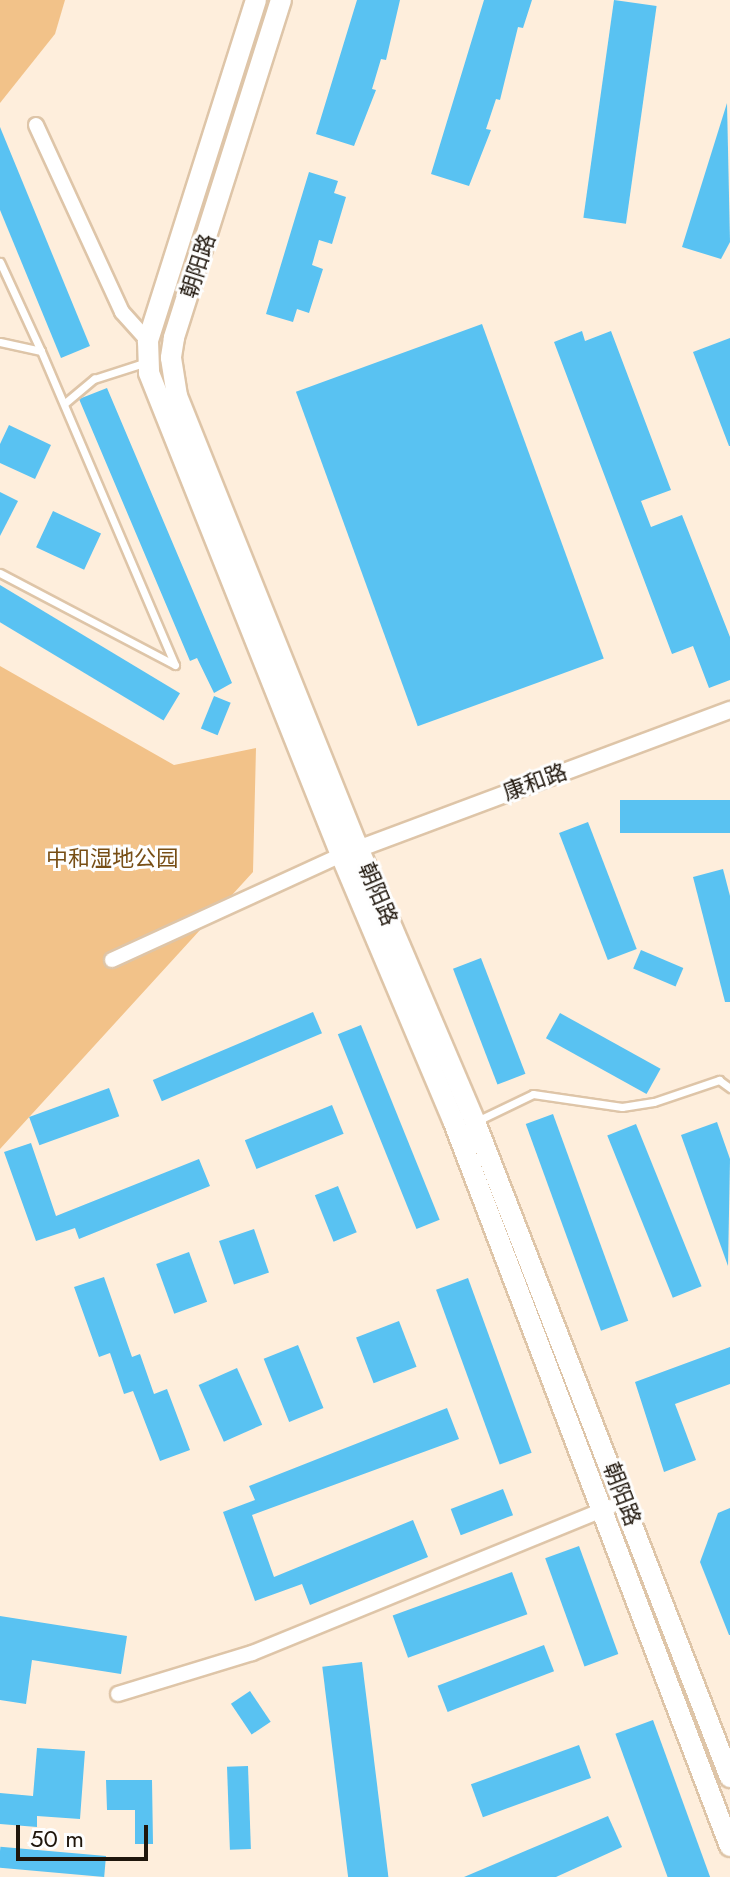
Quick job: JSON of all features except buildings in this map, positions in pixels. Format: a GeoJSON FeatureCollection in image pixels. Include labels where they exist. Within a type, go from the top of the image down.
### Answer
{"type":"FeatureCollection","features":[{"type":"Feature","properties":{"kind":"main road"},"geometry":{"type":"LineString","coordinates":[[149,351],[256,0]]}},
{"type":"Feature","properties":{"kind":"main road","name":"朝阳路"},"geometry":{"type":"LineString","coordinates":[[281,0],[171,358],[177,396],[599,1512],[730,1846]]}},
{"type":"Feature","properties":{"kind":"main road","name":"朝阳路"},"geometry":{"type":"LineString","coordinates":[[149,351],[161,411],[350,852],[475,1122],[730,1777]]}},
{"type":"Feature","properties":{"kind":"street","name":"朝阳路"},"geometry":{"type":"LineString","coordinates":[[36,125],[122,312],[149,351]]}},
{"type":"Feature","properties":{"kind":"street","name":"康和路"},"geometry":{"type":"LineString","coordinates":[[350,852],[730,710]]}},
{"type":"Feature","properties":{"kind":"street"},"geometry":{"type":"LineString","coordinates":[[112,960],[350,852]]}},
{"type":"Feature","properties":{"kind":"street"},"geometry":{"type":"LineString","coordinates":[[118,1694],[252,1653],[625,1501]]}},
{"type":"Feature","properties":{"kind":"lane"},"geometry":{"type":"LineString","coordinates":[[0,263],[65,403],[175,665],[0,573]]}},
{"type":"Feature","properties":{"kind":"lane"},"geometry":{"type":"LineString","coordinates":[[0,342],[41,351]]}},
{"type":"Feature","properties":{"kind":"lane"},"geometry":{"type":"LineString","coordinates":[[65,403],[94,379],[149,351]]}},
{"type":"Feature","properties":{"kind":"lane"},"geometry":{"type":"LineString","coordinates":[[475,1122],[533,1094],[576,1096],[622,1107],[654,1102],[719,1080],[730,1088]]}},
{"type":"Feature","properties":{"kind":"green space"},"geometry":{"type":"Polygon","coordinates":[[[0,0],[65,0],[55,34],[0,103],[0,0]]]}},
{"type":"Feature","properties":{"kind":"green space","name":"中和湿地公园"},"geometry":{"type":"Polygon","coordinates":[[[0,666],[174,765],[256,748],[253,872],[0,1149],[0,666]]]}}]}
